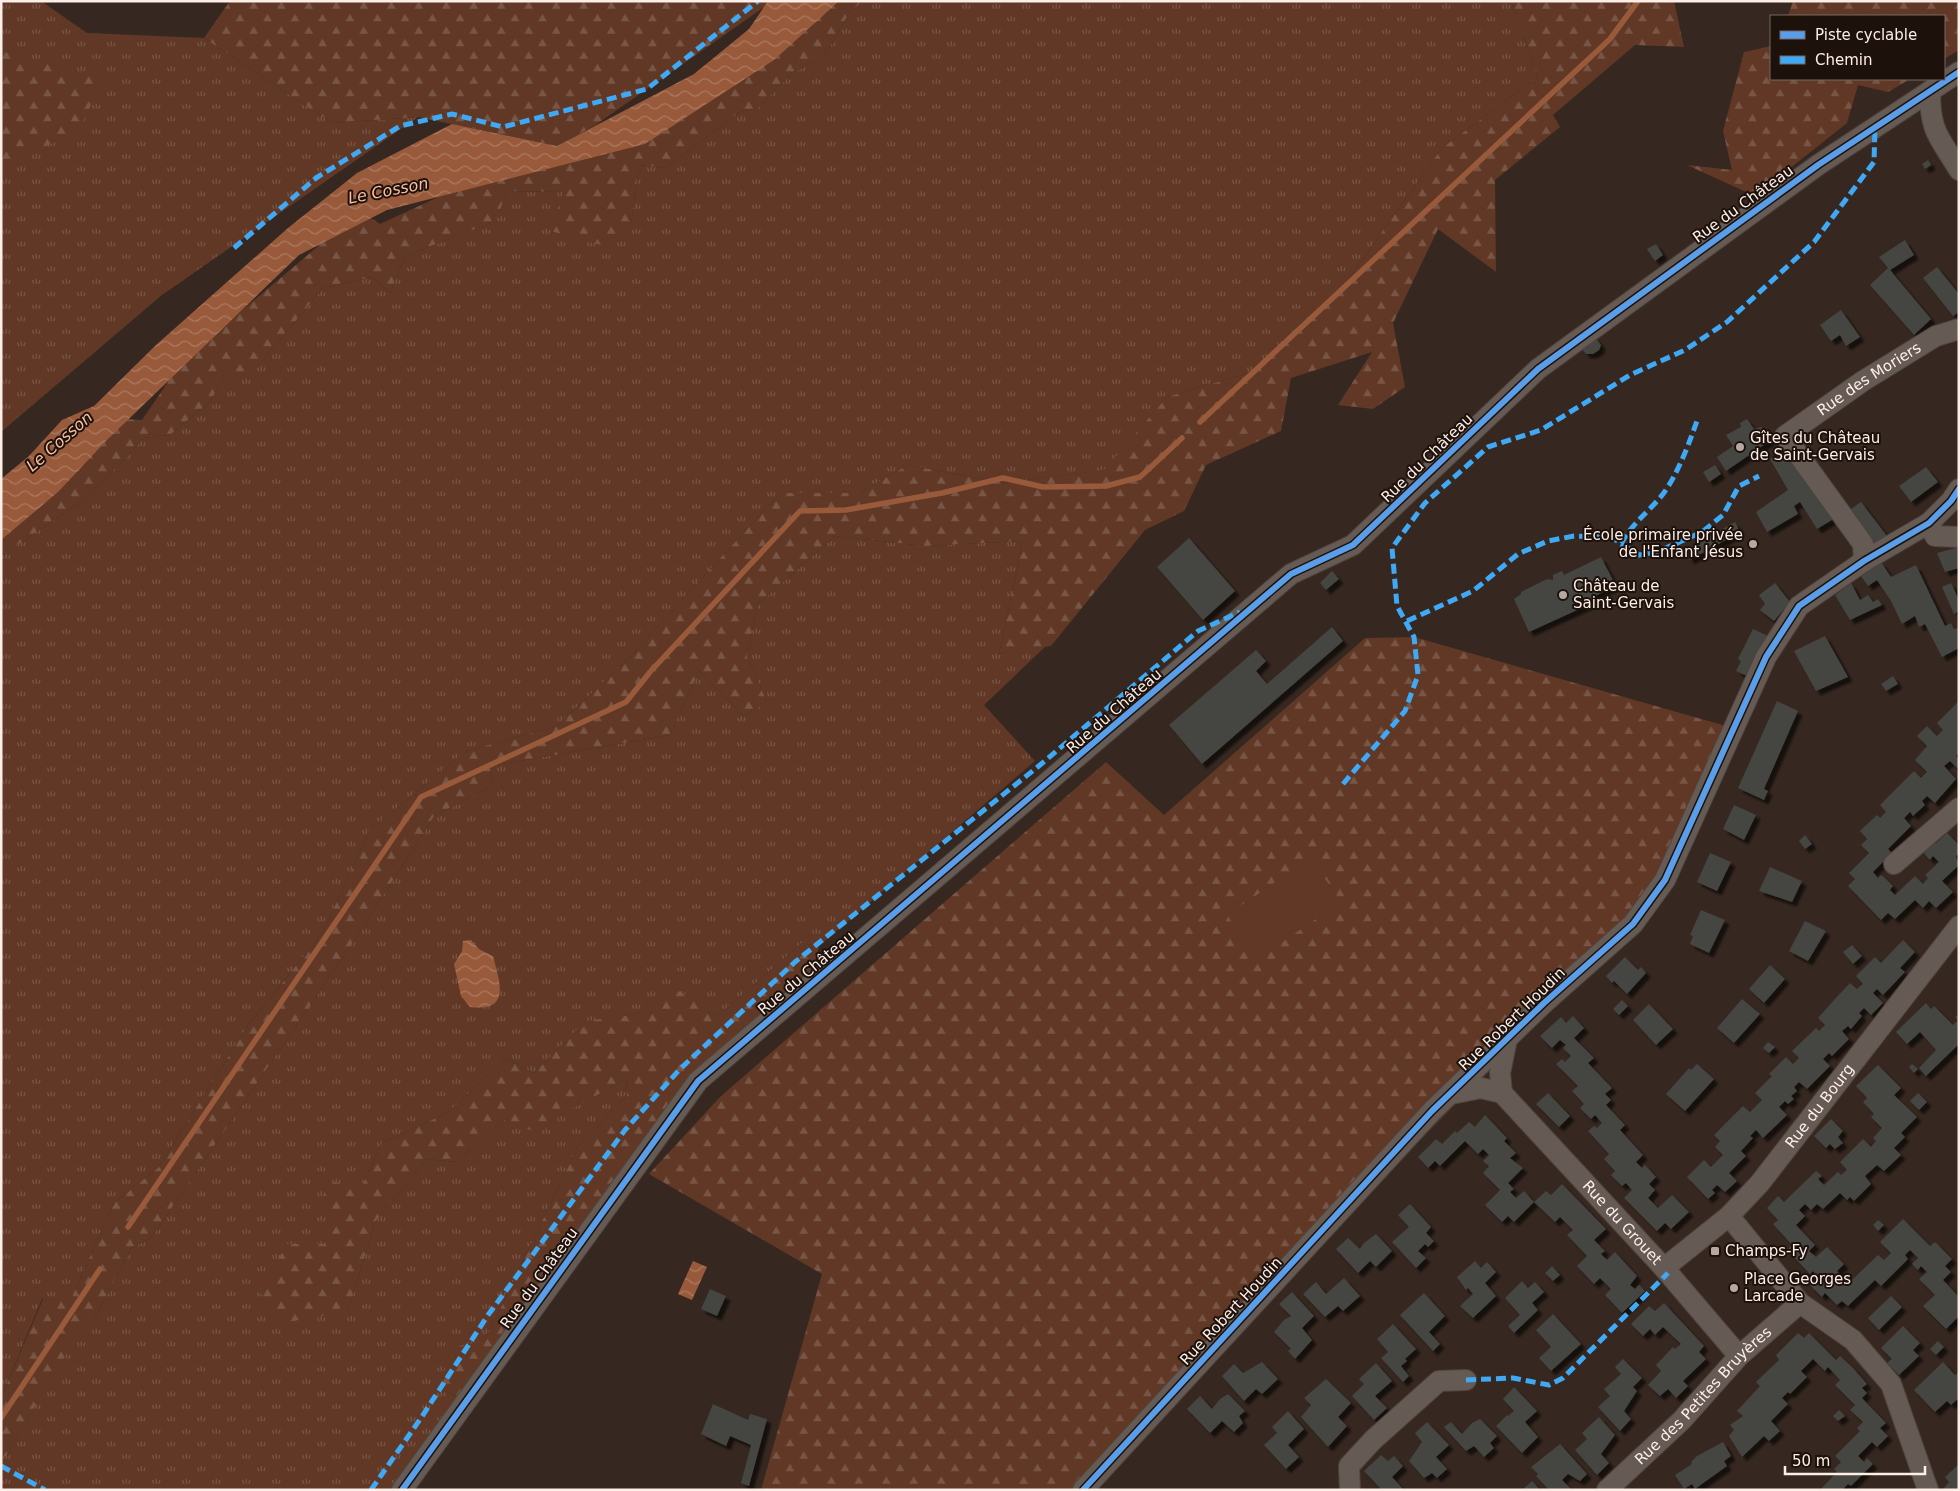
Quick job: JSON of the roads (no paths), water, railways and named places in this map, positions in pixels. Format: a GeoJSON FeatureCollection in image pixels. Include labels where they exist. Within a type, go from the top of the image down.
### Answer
{"type":"FeatureCollection","features":[{"type":"Feature","properties":{"kind":"street","name":"Rue du Château"},"geometry":{"type":"LineString","coordinates":[[402,1490],[698,1081],[1291,574],[1353,545],[1538,369],[1818,165],[1959,72]]}},
{"type":"Feature","properties":{"kind":"street"},"geometry":{"type":"LineString","coordinates":[[1930,91],[1930,117],[1934,131],[1959,170]]}},
{"type":"Feature","properties":{"kind":"street","name":"Rue des Moriers"},"geometry":{"type":"LineString","coordinates":[[1864,561],[1863,544],[1784,436],[1863,381],[1936,336],[1959,329]]}},
{"type":"Feature","properties":{"kind":"street","name":"Rue Robert Houdin"},"geometry":{"type":"LineString","coordinates":[[1083,1490],[1432,1111],[1633,924],[1665,880],[1766,657],[1799,606],[1864,561],[1929,523],[1951,501],[1959,489]]}},
{"type":"Feature","properties":{"kind":"street"},"geometry":{"type":"LineString","coordinates":[[1929,523],[1935,536],[1959,537]]}},
{"type":"Feature","properties":{"kind":"street"},"geometry":{"type":"LineString","coordinates":[[1894,864],[1957,812]]}},
{"type":"Feature","properties":{"kind":"street","name":"Rue du Bourg"},"geometry":{"type":"LineString","coordinates":[[1664,1268],[1729,1216],[1760,1183],[1959,926]]}},
{"type":"Feature","properties":{"kind":"street"},"geometry":{"type":"LineString","coordinates":[[1452,1094],[1481,1088],[1502,1093],[1500,1073],[1508,1039]]}},
{"type":"Feature","properties":{"kind":"street","name":"Rue du Grouet"},"geometry":{"type":"LineString","coordinates":[[1502,1093],[1664,1268],[1739,1356]]}},
{"type":"Feature","properties":{"kind":"street"},"geometry":{"type":"LineString","coordinates":[[1729,1216],[1800,1303],[1854,1340],[1891,1384],[1928,1490]]}},
{"type":"Feature","properties":{"kind":"street","name":"Rue des Petites Bruyères"},"geometry":{"type":"LineString","coordinates":[[1607,1490],[1682,1420],[1739,1356],[1800,1303]]}},
{"type":"Feature","properties":{"kind":"street"},"geometry":{"type":"LineString","coordinates":[[1350,1490],[1349,1466],[1372,1440],[1438,1382],[1466,1380]]}},
{"type":"Feature","properties":{"kind":"water","name":"Le Cosson"},"geometry":{"type":"Polygon","coordinates":[[[768,1],[839,1],[774,60],[645,144],[387,210],[299,255],[107,440],[58,492],[1,540],[1,479],[29,456],[62,420],[94,406],[156,345],[288,228],[357,173],[452,124],[557,146],[694,74],[749,29],[768,1]]]}},
{"type":"Feature","properties":{"kind":"water"},"geometry":{"type":"Polygon","coordinates":[[[471,940],[479,949],[493,956],[500,985],[500,994],[492,1005],[470,1007],[461,996],[454,964],[462,951],[463,941],[471,940]]]}},
{"type":"Feature","properties":{"kind":"water"},"geometry":{"type":"Polygon","coordinates":[[[693,1261],[707,1267],[692,1300],[678,1294],[693,1261]]]}},
{"type":"Feature","properties":{"kind":"waterway"},"geometry":{"type":"LineString","coordinates":[[1200,422],[1610,39],[1638,1]]}},
{"type":"Feature","properties":{"kind":"waterway"},"geometry":{"type":"LineString","coordinates":[[128,1227],[421,797],[626,702],[650,672],[800,511],[846,510],[942,493],[1003,478],[1043,487],[1106,486],[1140,477],[1182,438]]}},
{"type":"Feature","properties":{"kind":"waterway"},"geometry":{"type":"LineString","coordinates":[[1,1418],[100,1269]]}},
{"type":"Feature","properties":{"kind":"place","name":"Gîtes du Château de Saint-Gervais"},"geometry":{"type":"Point","coordinates":[1740,447]}},
{"type":"Feature","properties":{"kind":"place","name":"École primaire privée de l'Enfant Jésus"},"geometry":{"type":"Point","coordinates":[1753,544]}},
{"type":"Feature","properties":{"kind":"place","name":"Château de Saint-Gervais"},"geometry":{"type":"Point","coordinates":[1563,595]}},
{"type":"Feature","properties":{"kind":"place","name":"Champs-Fy"},"geometry":{"type":"Point","coordinates":[1715,1251]}},
{"type":"Feature","properties":{"kind":"place","name":"Place Georges Larcade"},"geometry":{"type":"Point","coordinates":[1734,1288]}}]}
